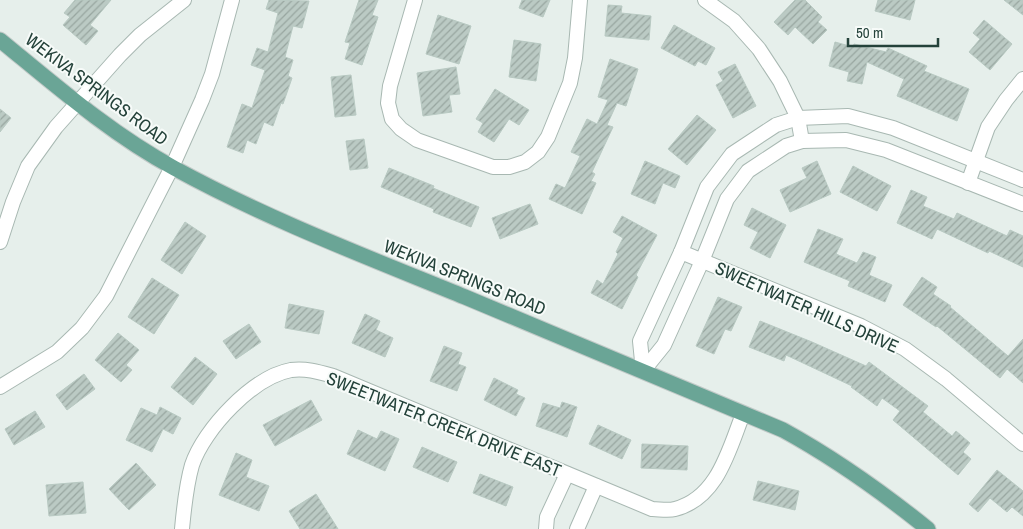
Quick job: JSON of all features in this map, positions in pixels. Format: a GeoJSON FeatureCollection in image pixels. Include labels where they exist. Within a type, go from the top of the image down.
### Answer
{"type":"FeatureCollection","features":[{"type":"Feature","properties":{"kind":"main road","name":"WEKIVA SPRINGS ROAD"},"geometry":{"type":"LineString","coordinates":[[0,40],[78,103],[172,168],[248,206],[342,247],[783,430],[816,448],[903,509],[928,529]]}},
{"type":"Feature","properties":{"kind":"street"},"geometry":{"type":"LineString","coordinates":[[0,242],[12,202],[28,166],[56,127],[140,35],[184,0]]}},
{"type":"Feature","properties":{"kind":"street"},"geometry":{"type":"LineString","coordinates":[[0,388],[57,352],[82,328],[106,296],[172,168],[212,74],[232,0]]}},
{"type":"Feature","properties":{"kind":"street"},"geometry":{"type":"LineString","coordinates":[[415,0],[390,86],[388,102],[392,119],[401,129],[417,140],[493,167],[509,167],[525,162],[538,152],[548,137],[570,83],[575,58],[580,0]]}},
{"type":"Feature","properties":{"kind":"street"},"geometry":{"type":"LineString","coordinates":[[705,0],[734,22],[759,49],[780,81],[798,118],[802,141]]}},
{"type":"Feature","properties":{"kind":"street"},"geometry":{"type":"LineString","coordinates":[[968,183],[988,127],[1023,79]]}},
{"type":"Feature","properties":{"kind":"street"},"geometry":{"type":"LineString","coordinates":[[643,371],[640,341],[707,187],[732,154],[776,125],[798,118],[848,116],[893,128],[1023,180]]}},
{"type":"Feature","properties":{"kind":"street"},"geometry":{"type":"LineString","coordinates":[[643,371],[664,345],[728,199],[748,171],[786,146],[802,141],[846,140],[886,150],[1023,204]]}},
{"type":"Feature","properties":{"kind":"street","name":"SWEETWATER HILLS DRIVE"},"geometry":{"type":"LineString","coordinates":[[680,252],[862,326],[905,349],[946,379],[1023,444]]}},
{"type":"Feature","properties":{"kind":"street","name":"SWEETWATER CREEK DRIVE EAST"},"geometry":{"type":"LineString","coordinates":[[182,529],[185,494],[193,463],[210,432],[241,398],[262,382],[291,370],[311,370],[333,376],[652,509],[674,510],[692,503],[708,490],[719,472],[743,414]]}},
{"type":"Feature","properties":{"kind":"street"},"geometry":{"type":"LineString","coordinates":[[546,529],[547,517],[567,474]]}},
{"type":"Feature","properties":{"kind":"street"},"geometry":{"type":"LineString","coordinates":[[577,529],[596,486]]}},
{"type":"Feature","properties":{"kind":"building"},"geometry":{"type":"Polygon","coordinates":[[[75,0],[111,0],[90,25],[98,31],[86,45],[63,25],[70,17],[64,13],[75,0]]]}},
{"type":"Feature","properties":{"kind":"building"},"geometry":{"type":"Polygon","coordinates":[[[269,0],[309,1],[302,28],[293,26],[285,57],[293,60],[288,76],[292,78],[283,104],[281,103],[273,126],[264,122],[256,144],[247,140],[243,153],[227,147],[242,104],[252,108],[265,70],[251,65],[257,48],[268,52],[278,13],[266,9],[269,0]]]}},
{"type":"Feature","properties":{"kind":"building"},"geometry":{"type":"Polygon","coordinates":[[[359,0],[378,0],[372,15],[378,17],[362,65],[345,59],[350,43],[345,42],[359,0]]]}},
{"type":"Feature","properties":{"kind":"building"},"geometry":{"type":"Polygon","coordinates":[[[522,0],[550,0],[543,17],[519,8],[522,0]]]}},
{"type":"Feature","properties":{"kind":"building"},"geometry":{"type":"Polygon","coordinates":[[[795,0],[805,0],[822,17],[818,22],[827,30],[813,44],[795,27],[788,35],[774,22],[795,0]]]}},
{"type":"Feature","properties":{"kind":"building"},"geometry":{"type":"Polygon","coordinates":[[[878,0],[915,0],[910,20],[875,11],[878,0]]]}},
{"type":"Feature","properties":{"kind":"building"},"geometry":{"type":"Polygon","coordinates":[[[1004,0],[1023,0],[1023,15],[1004,0]]]}},
{"type":"Feature","properties":{"kind":"building"},"geometry":{"type":"Polygon","coordinates":[[[608,5],[622,6],[621,13],[651,16],[649,40],[605,36],[608,5]]]}},
{"type":"Feature","properties":{"kind":"building"},"geometry":{"type":"Polygon","coordinates":[[[438,15],[471,26],[459,64],[426,54],[438,15]]]}},
{"type":"Feature","properties":{"kind":"building"},"geometry":{"type":"Polygon","coordinates":[[[984,20],[1012,44],[990,70],[969,52],[980,39],[973,33],[984,20]]]}},
{"type":"Feature","properties":{"kind":"building"},"geometry":{"type":"Polygon","coordinates":[[[674,25],[715,48],[706,65],[698,61],[695,66],[661,48],[674,25]]]}},
{"type":"Feature","properties":{"kind":"building"},"geometry":{"type":"Polygon","coordinates":[[[514,40],[541,44],[536,81],[509,77],[514,40]]]}},
{"type":"Feature","properties":{"kind":"building"},"geometry":{"type":"Polygon","coordinates":[[[835,42],[853,47],[854,44],[886,52],[888,48],[927,66],[924,71],[969,89],[957,121],[897,96],[904,79],[867,62],[862,84],[847,81],[849,72],[829,66],[835,42]]]}},
{"type":"Feature","properties":{"kind":"building"},"geometry":{"type":"Polygon","coordinates":[[[610,59],[638,69],[626,106],[617,103],[607,125],[613,127],[592,172],[595,174],[591,181],[596,183],[582,214],[549,199],[556,184],[565,188],[580,156],[571,152],[587,119],[597,124],[608,100],[598,97],[610,59]]]}},
{"type":"Feature","properties":{"kind":"building"},"geometry":{"type":"Polygon","coordinates":[[[735,64],[756,106],[733,118],[716,85],[723,81],[718,72],[735,64]]]}},
{"type":"Feature","properties":{"kind":"building"},"geometry":{"type":"Polygon","coordinates":[[[456,67],[460,94],[449,95],[452,112],[423,116],[417,73],[456,67]]]}},
{"type":"Feature","properties":{"kind":"building"},"geometry":{"type":"Polygon","coordinates":[[[351,75],[356,115],[335,117],[331,77],[351,75]]]}},
{"type":"Feature","properties":{"kind":"building"},"geometry":{"type":"Polygon","coordinates":[[[495,89],[529,110],[519,125],[509,119],[494,142],[478,132],[483,123],[476,119],[495,89]]]}},
{"type":"Feature","properties":{"kind":"building"},"geometry":{"type":"Polygon","coordinates":[[[0,109],[11,118],[0,132],[0,109]]]}},
{"type":"Feature","properties":{"kind":"building"},"geometry":{"type":"Polygon","coordinates":[[[697,115],[716,130],[687,165],[668,149],[697,115]]]}},
{"type":"Feature","properties":{"kind":"building"},"geometry":{"type":"Polygon","coordinates":[[[364,139],[368,168],[350,170],[346,141],[364,139]]]}},
{"type":"Feature","properties":{"kind":"building"},"geometry":{"type":"Polygon","coordinates":[[[645,161],[680,176],[675,188],[663,183],[655,204],[631,194],[645,161]]]}},
{"type":"Feature","properties":{"kind":"building"},"geometry":{"type":"Polygon","coordinates":[[[817,161],[831,194],[790,212],[780,190],[807,178],[802,168],[817,161]]]}},
{"type":"Feature","properties":{"kind":"building"},"geometry":{"type":"Polygon","coordinates":[[[853,166],[891,186],[877,211],[840,192],[853,166]]]}},
{"type":"Feature","properties":{"kind":"building"},"geometry":{"type":"Polygon","coordinates":[[[389,168],[479,207],[471,227],[433,212],[434,209],[381,187],[389,168]]]}},
{"type":"Feature","properties":{"kind":"building"},"geometry":{"type":"Polygon","coordinates":[[[911,190],[927,197],[923,206],[954,219],[957,213],[1007,236],[1010,230],[1023,236],[1023,267],[937,229],[932,239],[897,223],[911,190]]]}},
{"type":"Feature","properties":{"kind":"building"},"geometry":{"type":"Polygon","coordinates":[[[530,204],[538,224],[500,239],[492,218],[530,204]]]}},
{"type":"Feature","properties":{"kind":"building"},"geometry":{"type":"Polygon","coordinates":[[[752,208],[786,225],[770,258],[750,248],[758,232],[744,225],[752,208]]]}},
{"type":"Feature","properties":{"kind":"building"},"geometry":{"type":"Polygon","coordinates":[[[622,216],[657,235],[636,275],[638,277],[622,309],[591,293],[597,280],[603,284],[618,254],[616,252],[623,238],[613,232],[622,216]]]}},
{"type":"Feature","properties":{"kind":"building"},"geometry":{"type":"Polygon","coordinates":[[[185,222],[206,236],[182,274],[161,260],[185,222]]]}},
{"type":"Feature","properties":{"kind":"building"},"geometry":{"type":"Polygon","coordinates":[[[818,229],[843,239],[836,254],[857,263],[863,252],[876,257],[869,275],[892,285],[885,302],[848,286],[850,281],[804,262],[818,229]]]}},
{"type":"Feature","properties":{"kind":"building"},"geometry":{"type":"Polygon","coordinates":[[[922,277],[937,287],[933,294],[951,306],[1008,356],[1023,339],[1023,383],[1007,369],[1000,378],[937,326],[903,305],[922,277]]]}},
{"type":"Feature","properties":{"kind":"building"},"geometry":{"type":"Polygon","coordinates":[[[152,278],[179,295],[154,334],[128,317],[152,278]]]}},
{"type":"Feature","properties":{"kind":"building"},"geometry":{"type":"Polygon","coordinates":[[[718,297],[742,307],[731,331],[725,329],[714,354],[696,346],[718,297]]]}},
{"type":"Feature","properties":{"kind":"building"},"geometry":{"type":"Polygon","coordinates":[[[289,304],[324,311],[319,334],[285,328],[289,304]]]}},
{"type":"Feature","properties":{"kind":"building"},"geometry":{"type":"Polygon","coordinates":[[[365,314],[380,321],[376,330],[393,338],[385,357],[352,343],[365,314]]]}},
{"type":"Feature","properties":{"kind":"building"},"geometry":{"type":"Polygon","coordinates":[[[760,321],[866,366],[869,362],[928,406],[923,412],[952,436],[956,431],[970,443],[963,452],[971,459],[958,475],[893,420],[900,411],[882,398],[877,406],[852,386],[786,355],[784,361],[749,347],[760,321]]]}},
{"type":"Feature","properties":{"kind":"building"},"geometry":{"type":"Polygon","coordinates":[[[249,324],[261,342],[236,359],[223,341],[249,324]]]}},
{"type":"Feature","properties":{"kind":"building"},"geometry":{"type":"Polygon","coordinates":[[[118,333],[139,350],[126,365],[132,370],[121,382],[95,360],[118,333]]]}},
{"type":"Feature","properties":{"kind":"building"},"geometry":{"type":"Polygon","coordinates":[[[444,346],[462,353],[458,364],[466,367],[457,391],[430,381],[444,346]]]}},
{"type":"Feature","properties":{"kind":"building"},"geometry":{"type":"Polygon","coordinates":[[[195,357],[217,374],[193,405],[171,387],[195,357]]]}},
{"type":"Feature","properties":{"kind":"building"},"geometry":{"type":"Polygon","coordinates":[[[84,374],[95,389],[67,410],[56,395],[84,374]]]}},
{"type":"Feature","properties":{"kind":"building"},"geometry":{"type":"Polygon","coordinates":[[[494,378],[518,390],[516,394],[525,398],[516,416],[484,400],[494,378]]]}},
{"type":"Feature","properties":{"kind":"building"},"geometry":{"type":"Polygon","coordinates":[[[311,400],[322,420],[275,446],[263,425],[311,400]]]}},
{"type":"Feature","properties":{"kind":"building"},"geometry":{"type":"Polygon","coordinates":[[[562,402],[577,407],[567,437],[536,426],[543,403],[560,408],[562,402]]]}},
{"type":"Feature","properties":{"kind":"building"},"geometry":{"type":"Polygon","coordinates":[[[160,407],[181,418],[173,434],[163,429],[152,452],[126,440],[141,408],[157,415],[160,407]]]}},
{"type":"Feature","properties":{"kind":"building"},"geometry":{"type":"Polygon","coordinates":[[[35,411],[45,427],[14,445],[5,429],[35,411]]]}},
{"type":"Feature","properties":{"kind":"building"},"geometry":{"type":"Polygon","coordinates":[[[598,425],[631,440],[622,459],[589,444],[598,425]]]}},
{"type":"Feature","properties":{"kind":"building"},"geometry":{"type":"Polygon","coordinates":[[[358,430],[377,439],[381,431],[399,439],[385,471],[347,454],[358,430]]]}},
{"type":"Feature","properties":{"kind":"building"},"geometry":{"type":"Polygon","coordinates":[[[642,444],[688,446],[687,470],[641,468],[642,444]]]}},
{"type":"Feature","properties":{"kind":"building"},"geometry":{"type":"Polygon","coordinates":[[[422,447],[457,462],[448,482],[413,467],[422,447]]]}},
{"type":"Feature","properties":{"kind":"building"},"geometry":{"type":"Polygon","coordinates":[[[236,453],[252,460],[246,477],[269,486],[259,511],[219,495],[236,453]]]}},
{"type":"Feature","properties":{"kind":"building"},"geometry":{"type":"Polygon","coordinates":[[[136,463],[156,485],[129,510],[109,489],[136,463]]]}},
{"type":"Feature","properties":{"kind":"building"},"geometry":{"type":"Polygon","coordinates":[[[997,470],[1023,491],[1023,516],[1012,507],[1007,512],[990,498],[978,512],[969,504],[997,470]]]}},
{"type":"Feature","properties":{"kind":"building"},"geometry":{"type":"Polygon","coordinates":[[[480,474],[513,487],[506,506],[473,493],[480,474]]]}},
{"type":"Feature","properties":{"kind":"building"},"geometry":{"type":"Polygon","coordinates":[[[758,481],[799,491],[795,510],[753,500],[758,481]]]}},
{"type":"Feature","properties":{"kind":"building"},"geometry":{"type":"Polygon","coordinates":[[[83,482],[86,513],[49,516],[46,485],[83,482]]]}},
{"type":"Feature","properties":{"kind":"building"},"geometry":{"type":"Polygon","coordinates":[[[316,494],[338,529],[300,529],[289,511],[316,494]]]}}]}
